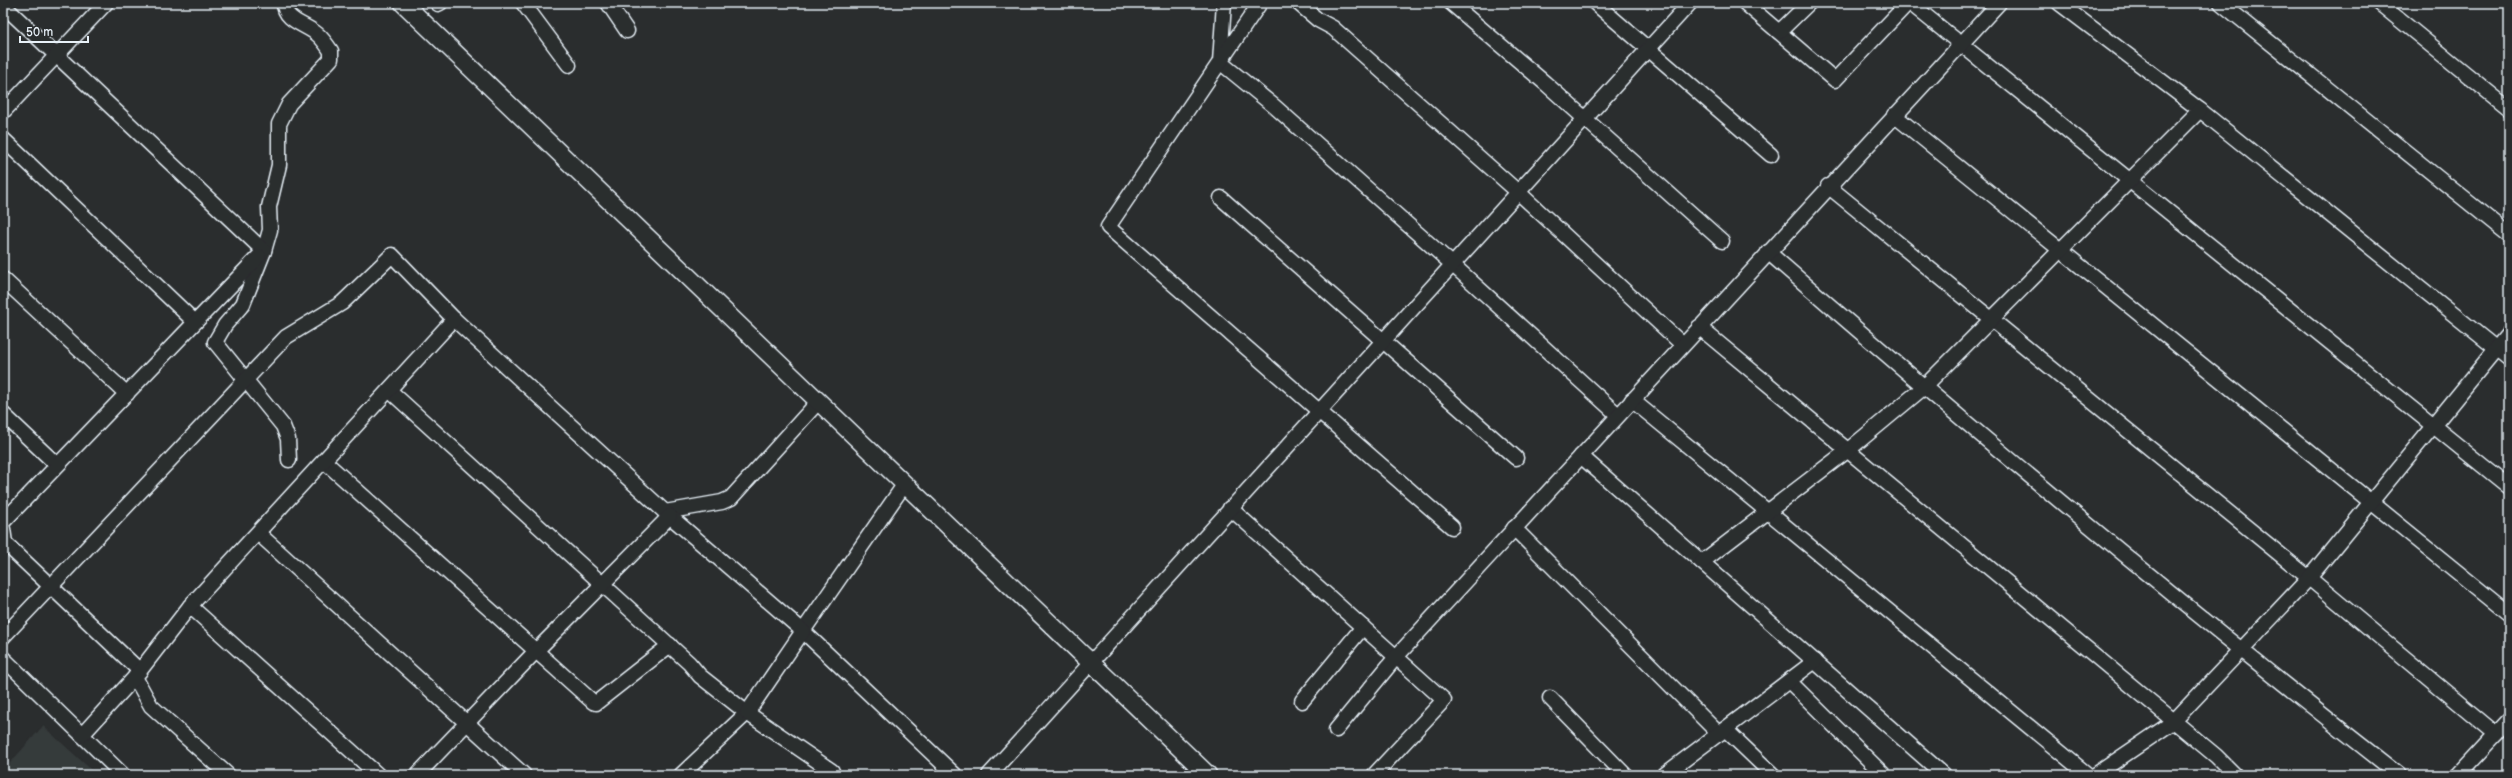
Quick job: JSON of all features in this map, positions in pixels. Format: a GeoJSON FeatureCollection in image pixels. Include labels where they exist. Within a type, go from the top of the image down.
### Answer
{"type":"FeatureCollection","features":[{"type":"Feature","properties":{"kind":"main road"},"geometry":{"type":"LineString","coordinates":[[403,3],[1208,775]]}},
{"type":"Feature","properties":{"kind":"street"},"geometry":{"type":"LineString","coordinates":[[3,112],[106,3]]}},
{"type":"Feature","properties":{"kind":"street"},"geometry":{"type":"LineString","coordinates":[[284,3],[284,9],[294,21],[317,34],[331,51],[331,59],[289,104],[279,124],[279,165],[269,207],[270,230],[264,251],[243,304],[225,326],[215,342],[283,426],[288,439],[289,460]]}},
{"type":"Feature","properties":{"kind":"street"},"geometry":{"type":"LineString","coordinates":[[523,3],[569,65]]}},
{"type":"Feature","properties":{"kind":"street"},"geometry":{"type":"LineString","coordinates":[[608,3],[627,31]]}},
{"type":"Feature","properties":{"kind":"street"},"geometry":{"type":"LineString","coordinates":[[1220,62],[1224,3]]}},
{"type":"Feature","properties":{"kind":"street"},"geometry":{"type":"LineString","coordinates":[[1260,3],[1108,227],[1452,527]]}},
{"type":"Feature","properties":{"kind":"street"},"geometry":{"type":"LineString","coordinates":[[1298,3],[1318,20],[1333,28],[1518,192],[1683,345]]}},
{"type":"Feature","properties":{"kind":"street"},"geometry":{"type":"LineString","coordinates":[[1451,3],[1722,241]]}},
{"type":"Feature","properties":{"kind":"street"},"geometry":{"type":"LineString","coordinates":[[1595,3],[1649,48],[1771,155]]}},
{"type":"Feature","properties":{"kind":"street"},"geometry":{"type":"LineString","coordinates":[[990,775],[1090,662],[1690,3]]}},
{"type":"Feature","properties":{"kind":"street"},"geometry":{"type":"LineString","coordinates":[[1745,3],[1835,80],[1909,3],[1961,42],[2509,487]]}},
{"type":"Feature","properties":{"kind":"street"},"geometry":{"type":"LineString","coordinates":[[1779,32],[1809,3]]}},
{"type":"Feature","properties":{"kind":"street"},"geometry":{"type":"LineString","coordinates":[[1336,730],[1396,657],[1828,186],[1999,3]]}},
{"type":"Feature","properties":{"kind":"street"},"geometry":{"type":"LineString","coordinates":[[2059,3],[2200,110],[2509,359]]}},
{"type":"Feature","properties":{"kind":"street"},"geometry":{"type":"LineString","coordinates":[[2221,3],[2509,235]]}},
{"type":"Feature","properties":{"kind":"street"},"geometry":{"type":"LineString","coordinates":[[2380,3],[2509,109]]}},
{"type":"Feature","properties":{"kind":"street"},"geometry":{"type":"LineString","coordinates":[[3,6],[264,251]]}},
{"type":"Feature","properties":{"kind":"street"},"geometry":{"type":"LineString","coordinates":[[1220,62],[1274,106],[1452,264],[1618,415]]}},
{"type":"Feature","properties":{"kind":"street"},"geometry":{"type":"LineString","coordinates":[[1702,562],[1767,510],[1847,451],[1923,388],[2200,110]]}},
{"type":"Feature","properties":{"kind":"street"},"geometry":{"type":"LineString","coordinates":[[1894,115],[2509,614]]}},
{"type":"Feature","properties":{"kind":"street"},"geometry":{"type":"LineString","coordinates":[[3,139],[196,322]]}},
{"type":"Feature","properties":{"kind":"street"},"geometry":{"type":"LineString","coordinates":[[1828,186],[2309,578],[2496,734]]}},
{"type":"Feature","properties":{"kind":"street"},"geometry":{"type":"LineString","coordinates":[[1221,198],[1383,339],[1516,458]]}},
{"type":"Feature","properties":{"kind":"street"},"geometry":{"type":"LineString","coordinates":[[228,775],[151,706],[138,674],[51,586],[5,543],[3,530],[57,465],[264,251]]}},
{"type":"Feature","properties":{"kind":"street"},"geometry":{"type":"LineString","coordinates":[[1768,252],[1923,388],[2240,651],[2399,775]]}},
{"type":"Feature","properties":{"kind":"street"},"geometry":{"type":"LineString","coordinates":[[3,637],[286,337],[342,303],[392,255],[454,319],[667,514],[803,631],[955,775]]}},
{"type":"Feature","properties":{"kind":"street"},"geometry":{"type":"LineString","coordinates":[[3,279],[127,394]]}},
{"type":"Feature","properties":{"kind":"street"},"geometry":{"type":"LineString","coordinates":[[82,735],[138,674],[190,606],[454,319]]}},
{"type":"Feature","properties":{"kind":"street"},"geometry":{"type":"LineString","coordinates":[[1699,327],[2173,722],[2216,756],[2235,775]]}},
{"type":"Feature","properties":{"kind":"street"},"geometry":{"type":"LineString","coordinates":[[2094,775],[2173,722],[2309,578],[2509,333]]}},
{"type":"Feature","properties":{"kind":"street"},"geometry":{"type":"LineString","coordinates":[[389,390],[670,645],[700,676],[747,713],[832,771],[829,775]]}},
{"type":"Feature","properties":{"kind":"street"},"geometry":{"type":"LineString","coordinates":[[1632,400],[2088,775]]}},
{"type":"Feature","properties":{"kind":"street"},"geometry":{"type":"LineString","coordinates":[[417,775],[466,722],[603,584],[667,514],[722,502],[731,498],[818,402]]}},
{"type":"Feature","properties":{"kind":"street"},"geometry":{"type":"LineString","coordinates":[[3,414],[57,465]]}},
{"type":"Feature","properties":{"kind":"street"},"geometry":{"type":"LineString","coordinates":[[1580,456],[1944,775]]}},
{"type":"Feature","properties":{"kind":"street"},"geometry":{"type":"LineString","coordinates":[[324,460],[535,652],[583,694],[596,703],[670,645]]}},
{"type":"Feature","properties":{"kind":"street"},"geometry":{"type":"LineString","coordinates":[[681,775],[747,713],[904,485]]}},
{"type":"Feature","properties":{"kind":"street"},"geometry":{"type":"LineString","coordinates":[[1230,508],[1444,700],[1374,775]]}},
{"type":"Feature","properties":{"kind":"street"},"geometry":{"type":"LineString","coordinates":[[1514,528],[1722,731],[1773,775]]}},
{"type":"Feature","properties":{"kind":"street"},"geometry":{"type":"LineString","coordinates":[[258,533],[524,775]]}},
{"type":"Feature","properties":{"kind":"street"},"geometry":{"type":"LineString","coordinates":[[190,606],[378,775]]}},
{"type":"Feature","properties":{"kind":"street"},"geometry":{"type":"LineString","coordinates":[[1302,701],[1363,627]]}},
{"type":"Feature","properties":{"kind":"street"},"geometry":{"type":"LineString","coordinates":[[3,658],[123,775]]}},
{"type":"Feature","properties":{"kind":"street"},"geometry":{"type":"LineString","coordinates":[[1670,773],[1722,731],[1815,661]]}},
{"type":"Feature","properties":{"kind":"street"},"geometry":{"type":"LineString","coordinates":[[1789,681],[1884,775]]}},
{"type":"Feature","properties":{"kind":"street"},"geometry":{"type":"LineString","coordinates":[[1550,698],[1625,775]]}},
{"type":"Feature","properties":{"kind":"street"},"geometry":{"type":"LineString","coordinates":[[2458,775],[2509,720]]}},
{"type":"Feature","properties":{"kind":"shaded area"},"geometry":{"type":"Polygon","coordinates":[[[43,726],[97,775],[3,775],[3,771],[43,726]]]}}]}
